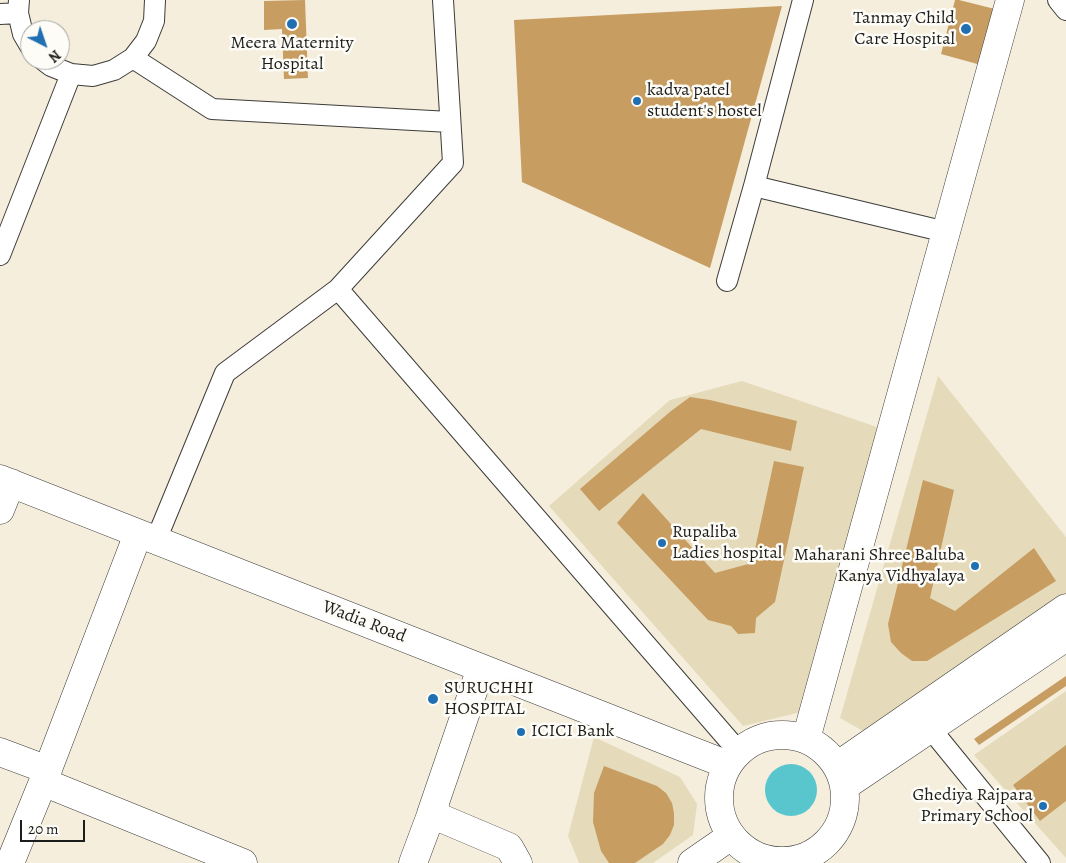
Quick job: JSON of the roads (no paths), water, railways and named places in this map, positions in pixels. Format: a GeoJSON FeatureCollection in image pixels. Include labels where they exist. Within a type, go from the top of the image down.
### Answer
{"type":"FeatureCollection","features":[{"type":"Feature","properties":{"kind":"street"},"geometry":{"type":"LineString","coordinates":[[61,70],[71,74],[93,76],[114,70],[132,58],[146,41],[154,20],[155,0]]}},
{"type":"Feature","properties":{"kind":"street"},"geometry":{"type":"LineString","coordinates":[[10,863],[147,537],[224,373],[338,289],[453,163],[443,0]]}},
{"type":"Feature","properties":{"kind":"street"},"geometry":{"type":"LineString","coordinates":[[727,281],[803,0]]}},
{"type":"Feature","properties":{"kind":"street"},"geometry":{"type":"LineString","coordinates":[[806,739],[1010,0]]}},
{"type":"Feature","properties":{"kind":"street"},"geometry":{"type":"LineString","coordinates":[[1058,0],[1066,10]]}},
{"type":"Feature","properties":{"kind":"street"},"geometry":{"type":"LineString","coordinates":[[12,9],[20,27]]}},
{"type":"Feature","properties":{"kind":"street"},"geometry":{"type":"LineString","coordinates":[[132,58],[212,109],[450,122]]}},
{"type":"Feature","properties":{"kind":"street"},"geometry":{"type":"LineString","coordinates":[[0,255],[8,212],[71,74]]}},
{"type":"Feature","properties":{"kind":"street"},"geometry":{"type":"LineString","coordinates":[[754,186],[946,232]]}},
{"type":"Feature","properties":{"kind":"street"},"geometry":{"type":"LineString","coordinates":[[338,289],[733,758]]}},
{"type":"Feature","properties":{"kind":"street"},"geometry":{"type":"LineString","coordinates":[[0,510],[5,481]]}},
{"type":"Feature","properties":{"kind":"street","name":"Wadia Road"},"geometry":{"type":"LineString","coordinates":[[5,481],[481,668],[733,758]]}},
{"type":"Feature","properties":{"kind":"street"},"geometry":{"type":"LineString","coordinates":[[841,776],[1066,608]]}},
{"type":"Feature","properties":{"kind":"street"},"geometry":{"type":"LineString","coordinates":[[841,776],[930,728],[1066,637]]}},
{"type":"Feature","properties":{"kind":"street"},"geometry":{"type":"LineString","coordinates":[[413,863],[481,668]]}},
{"type":"Feature","properties":{"kind":"street"},"geometry":{"type":"LineString","coordinates":[[930,728],[1040,863]]}},
{"type":"Feature","properties":{"kind":"street"},"geometry":{"type":"LineString","coordinates":[[789,735],[806,739],[824,750],[841,776],[845,808],[838,828],[825,845],[808,860],[786,862],[765,860],[746,851],[731,836],[722,820],[718,801],[720,783],[733,758],[754,741],[771,736],[789,735]]}},
{"type":"Feature","properties":{"kind":"street"},"geometry":{"type":"LineString","coordinates":[[0,752],[200,855],[243,863]]}},
{"type":"Feature","properties":{"kind":"street"},"geometry":{"type":"LineString","coordinates":[[435,804],[431,814],[509,847],[518,863]]}},
{"type":"Feature","properties":{"kind":"street"},"geometry":{"type":"LineString","coordinates":[[692,863],[731,836]]}},
{"type":"Feature","properties":{"kind":"water"},"geometry":{"type":"Polygon","coordinates":[[[786,764],[796,764],[806,768],[813,775],[817,790],[813,805],[806,812],[796,816],[786,816],[776,812],[769,805],[765,795],[765,785],[769,775],[776,768],[786,764]]]}},
{"type":"Feature","properties":{"kind":"place","name":"Meera Maternity Hospital"},"geometry":{"type":"Point","coordinates":[292,24]}},
{"type":"Feature","properties":{"kind":"place","name":"Tanmay Child Care Hospital"},"geometry":{"type":"Point","coordinates":[966,29]}},
{"type":"Feature","properties":{"kind":"place","name":"kadva patel student's hostel"},"geometry":{"type":"Point","coordinates":[637,101]}},
{"type":"Feature","properties":{"kind":"place","name":"Rupaliba Ladies hospital"},"geometry":{"type":"Point","coordinates":[662,543]}},
{"type":"Feature","properties":{"kind":"place","name":"Maharani Shree Baluba Kanya Vidhyalaya"},"geometry":{"type":"Point","coordinates":[975,566]}},
{"type":"Feature","properties":{"kind":"place","name":"SURUCHHI HOSPITAL"},"geometry":{"type":"Point","coordinates":[433,699]}},
{"type":"Feature","properties":{"kind":"place","name":"ICICI Bank"},"geometry":{"type":"Point","coordinates":[521,732]}},
{"type":"Feature","properties":{"kind":"place","name":"Ghediya Rajpara Primary School"},"geometry":{"type":"Point","coordinates":[1043,806]}}]}
